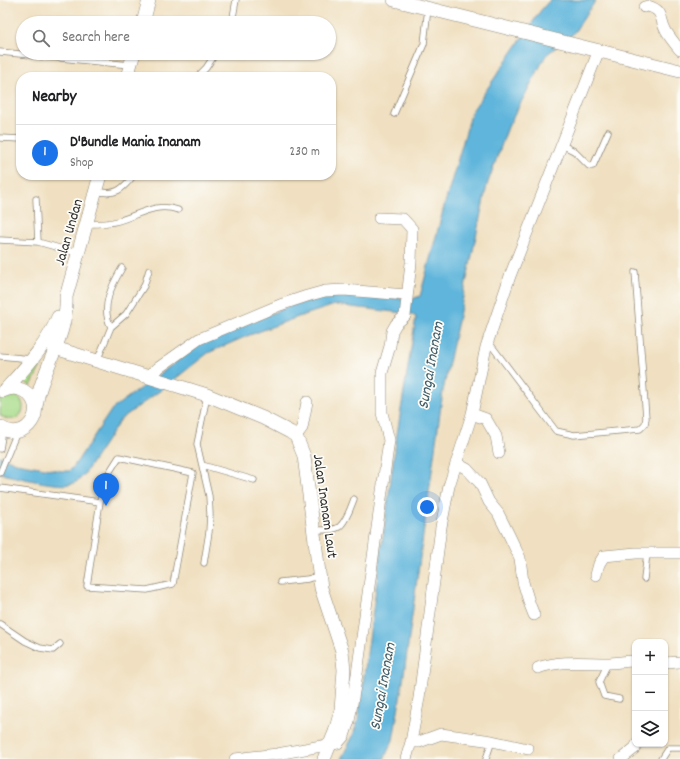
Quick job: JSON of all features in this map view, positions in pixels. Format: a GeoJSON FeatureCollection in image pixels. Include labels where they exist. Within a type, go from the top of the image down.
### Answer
{"type":"FeatureCollection","features":[{"type":"Feature","properties":{"kind":"street"},"geometry":{"type":"LineString","coordinates":[[145,16],[149,0]]}},
{"type":"Feature","properties":{"kind":"street"},"geometry":{"type":"LineString","coordinates":[[397,0],[680,71]]}},
{"type":"Feature","properties":{"kind":"street"},"geometry":{"type":"LineString","coordinates":[[644,7],[648,6],[657,10],[662,17],[664,28],[680,50]]}},
{"type":"Feature","properties":{"kind":"street"},"geometry":{"type":"LineString","coordinates":[[406,759],[411,742],[419,698],[441,528],[449,486],[472,414],[488,341],[510,276],[599,50]]}},
{"type":"Feature","properties":{"kind":"street","name":"Jalan Undan"},"geometry":{"type":"LineString","coordinates":[[2,391],[32,360],[51,332],[66,297],[99,180]]}},
{"type":"Feature","properties":{"kind":"street"},"geometry":{"type":"LineString","coordinates":[[235,759],[276,756],[338,743],[344,736],[350,721],[388,440],[382,413],[382,373],[390,346],[392,331],[396,324],[405,316],[411,263],[412,229],[403,219],[378,218]]}},
{"type":"Feature","properties":{"kind":"street"},"geometry":{"type":"LineString","coordinates":[[147,376],[199,339],[280,305],[307,296],[325,291],[344,290],[407,295]]}},
{"type":"Feature","properties":{"kind":"street","name":"Jalan Undan"},"geometry":{"type":"LineString","coordinates":[[17,432],[23,430],[33,420],[38,393],[64,322],[67,306],[66,297]]}},
{"type":"Feature","properties":{"kind":"street"},"geometry":{"type":"LineString","coordinates":[[23,370],[37,367],[49,350],[55,348],[207,396],[263,418],[296,436],[302,428],[307,402]]}},
{"type":"Feature","properties":{"kind":"street","name":"Jalan Undan"},"geometry":{"type":"LineString","coordinates":[[2,391],[14,388],[28,393],[35,406],[35,413]]}},
{"type":"Feature","properties":{"kind":"street"},"geometry":{"type":"LineString","coordinates":[[472,414],[486,419],[496,436],[500,453]]}},
{"type":"Feature","properties":{"kind":"street"},"geometry":{"type":"LineString","coordinates":[[2,428],[10,432],[17,432]]}},
{"type":"Feature","properties":{"kind":"street","name":"Jalan Inanam Laut"},"geometry":{"type":"LineString","coordinates":[[296,436],[304,456],[321,588],[342,651],[344,670],[341,710],[336,732],[329,744],[324,759]]}},
{"type":"Feature","properties":{"kind":"street"},"geometry":{"type":"LineString","coordinates":[[456,463],[467,468],[480,483],[489,502],[498,514],[508,533],[520,558],[523,582],[534,615]]}},
{"type":"Feature","properties":{"kind":"street"},"geometry":{"type":"LineString","coordinates":[[596,575],[599,564],[604,556],[647,553],[680,553]]}},
{"type":"Feature","properties":{"kind":"street"},"geometry":{"type":"LineString","coordinates":[[542,667],[576,662],[608,663],[632,661]]}},
{"type":"Feature","properties":{"kind":"street"},"geometry":{"type":"LineString","coordinates":[[668,664],[680,662]]}},
{"type":"Feature","properties":{"kind":"street"},"geometry":{"type":"LineString","coordinates":[[411,742],[419,742],[441,734],[492,741],[528,749]]}},
{"type":"Feature","properties":{"kind":"street"},"geometry":{"type":"LineString","coordinates":[[621,759],[636,747]]}},
{"type":"Feature","properties":{"kind":"lane"},"geometry":{"type":"LineString","coordinates":[[233,16],[236,0]]}},
{"type":"Feature","properties":{"kind":"lane"},"geometry":{"type":"LineString","coordinates":[[394,114],[424,44],[428,8]]}},
{"type":"Feature","properties":{"kind":"lane"},"geometry":{"type":"LineString","coordinates":[[0,52],[16,54]]}},
{"type":"Feature","properties":{"kind":"lane"},"geometry":{"type":"LineString","coordinates":[[81,60],[131,65]]}},
{"type":"Feature","properties":{"kind":"lane"},"geometry":{"type":"LineString","coordinates":[[202,72],[211,60]]}},
{"type":"Feature","properties":{"kind":"lane"},"geometry":{"type":"LineString","coordinates":[[562,146],[574,151],[589,166],[593,166],[608,132]]}},
{"type":"Feature","properties":{"kind":"lane"},"geometry":{"type":"LineString","coordinates":[[0,138],[16,139]]}},
{"type":"Feature","properties":{"kind":"lane"},"geometry":{"type":"LineString","coordinates":[[96,191],[105,193],[116,192],[125,186],[130,180]]}},
{"type":"Feature","properties":{"kind":"lane"},"geometry":{"type":"LineString","coordinates":[[36,199],[38,242]]}},
{"type":"Feature","properties":{"kind":"lane"},"geometry":{"type":"LineString","coordinates":[[86,224],[106,224],[146,210],[164,206],[178,210]]}},
{"type":"Feature","properties":{"kind":"lane"},"geometry":{"type":"LineString","coordinates":[[0,240],[38,242],[78,253]]}},
{"type":"Feature","properties":{"kind":"lane"},"geometry":{"type":"LineString","coordinates":[[110,327],[106,312],[108,300],[112,284],[122,268]]}},
{"type":"Feature","properties":{"kind":"lane"},"geometry":{"type":"LineString","coordinates":[[97,361],[110,327],[126,314],[144,286],[149,270]]}},
{"type":"Feature","properties":{"kind":"lane"},"geometry":{"type":"LineString","coordinates":[[488,341],[556,431],[574,435],[640,429],[646,418],[635,272]]}},
{"type":"Feature","properties":{"kind":"lane"},"geometry":{"type":"LineString","coordinates":[[0,356],[32,360]]}},
{"type":"Feature","properties":{"kind":"lane"},"geometry":{"type":"LineString","coordinates":[[204,563],[210,514],[209,496],[198,444],[207,396]]}},
{"type":"Feature","properties":{"kind":"lane"},"geometry":{"type":"LineString","coordinates":[[0,449],[2,428]]}},
{"type":"Feature","properties":{"kind":"lane"},"geometry":{"type":"LineString","coordinates":[[0,473],[17,432]]}},
{"type":"Feature","properties":{"kind":"lane"},"geometry":{"type":"LineString","coordinates":[[119,457],[193,473],[173,584],[147,590],[87,586],[100,502],[105,479],[119,457]]}},
{"type":"Feature","properties":{"kind":"lane"},"geometry":{"type":"LineString","coordinates":[[202,465],[254,480]]}},
{"type":"Feature","properties":{"kind":"lane"},"geometry":{"type":"LineString","coordinates":[[0,488],[100,502]]}},
{"type":"Feature","properties":{"kind":"lane"},"geometry":{"type":"LineString","coordinates":[[314,530],[339,527],[348,516],[354,499]]}},
{"type":"Feature","properties":{"kind":"lane"},"geometry":{"type":"LineString","coordinates":[[644,580],[647,553]]}},
{"type":"Feature","properties":{"kind":"lane"},"geometry":{"type":"LineString","coordinates":[[280,582],[308,579],[320,575]]}},
{"type":"Feature","properties":{"kind":"lane"},"geometry":{"type":"LineString","coordinates":[[0,624],[25,641],[40,648],[53,650],[60,644]]}},
{"type":"Feature","properties":{"kind":"lane"},"geometry":{"type":"LineString","coordinates":[[608,663],[599,682],[604,696],[619,699]]}},
{"type":"Feature","properties":{"kind":"lane"},"geometry":{"type":"LineString","coordinates":[[486,759],[492,741]]}},
{"type":"Feature","properties":{"kind":"lane"},"geometry":{"type":"LineString","coordinates":[[660,759],[668,748],[680,748]]}},
{"type":"Feature","properties":{"kind":"green space"},"geometry":{"type":"Polygon","coordinates":[[[47,353],[31,386],[21,380],[34,370],[47,353]]]}},
{"type":"Feature","properties":{"kind":"green space"},"geometry":{"type":"Polygon","coordinates":[[[5,394],[17,395],[21,400],[23,406],[22,411],[16,418],[6,418],[0,415],[0,398],[5,394]]]}},
{"type":"Feature","properties":{"kind":"water","name":"Sungai Inanam"},"geometry":{"type":"Polygon","coordinates":[[[550,0],[596,0],[573,34],[546,55],[508,127],[487,185],[443,391],[403,681],[393,740],[384,759],[341,759],[352,738],[358,720],[397,434],[416,317],[411,314],[335,305],[247,336],[208,353],[121,419],[83,476],[72,484],[64,485],[48,483],[6,475],[0,472],[0,456],[16,463],[69,471],[74,466],[112,409],[203,342],[294,304],[336,294],[412,299],[420,296],[472,111],[541,10],[550,0]]]}},
{"type":"Feature","properties":{"kind":"place","name":"D'Bundle Mania Inanam"},"geometry":{"type":"Point","coordinates":[106,506]}}]}
